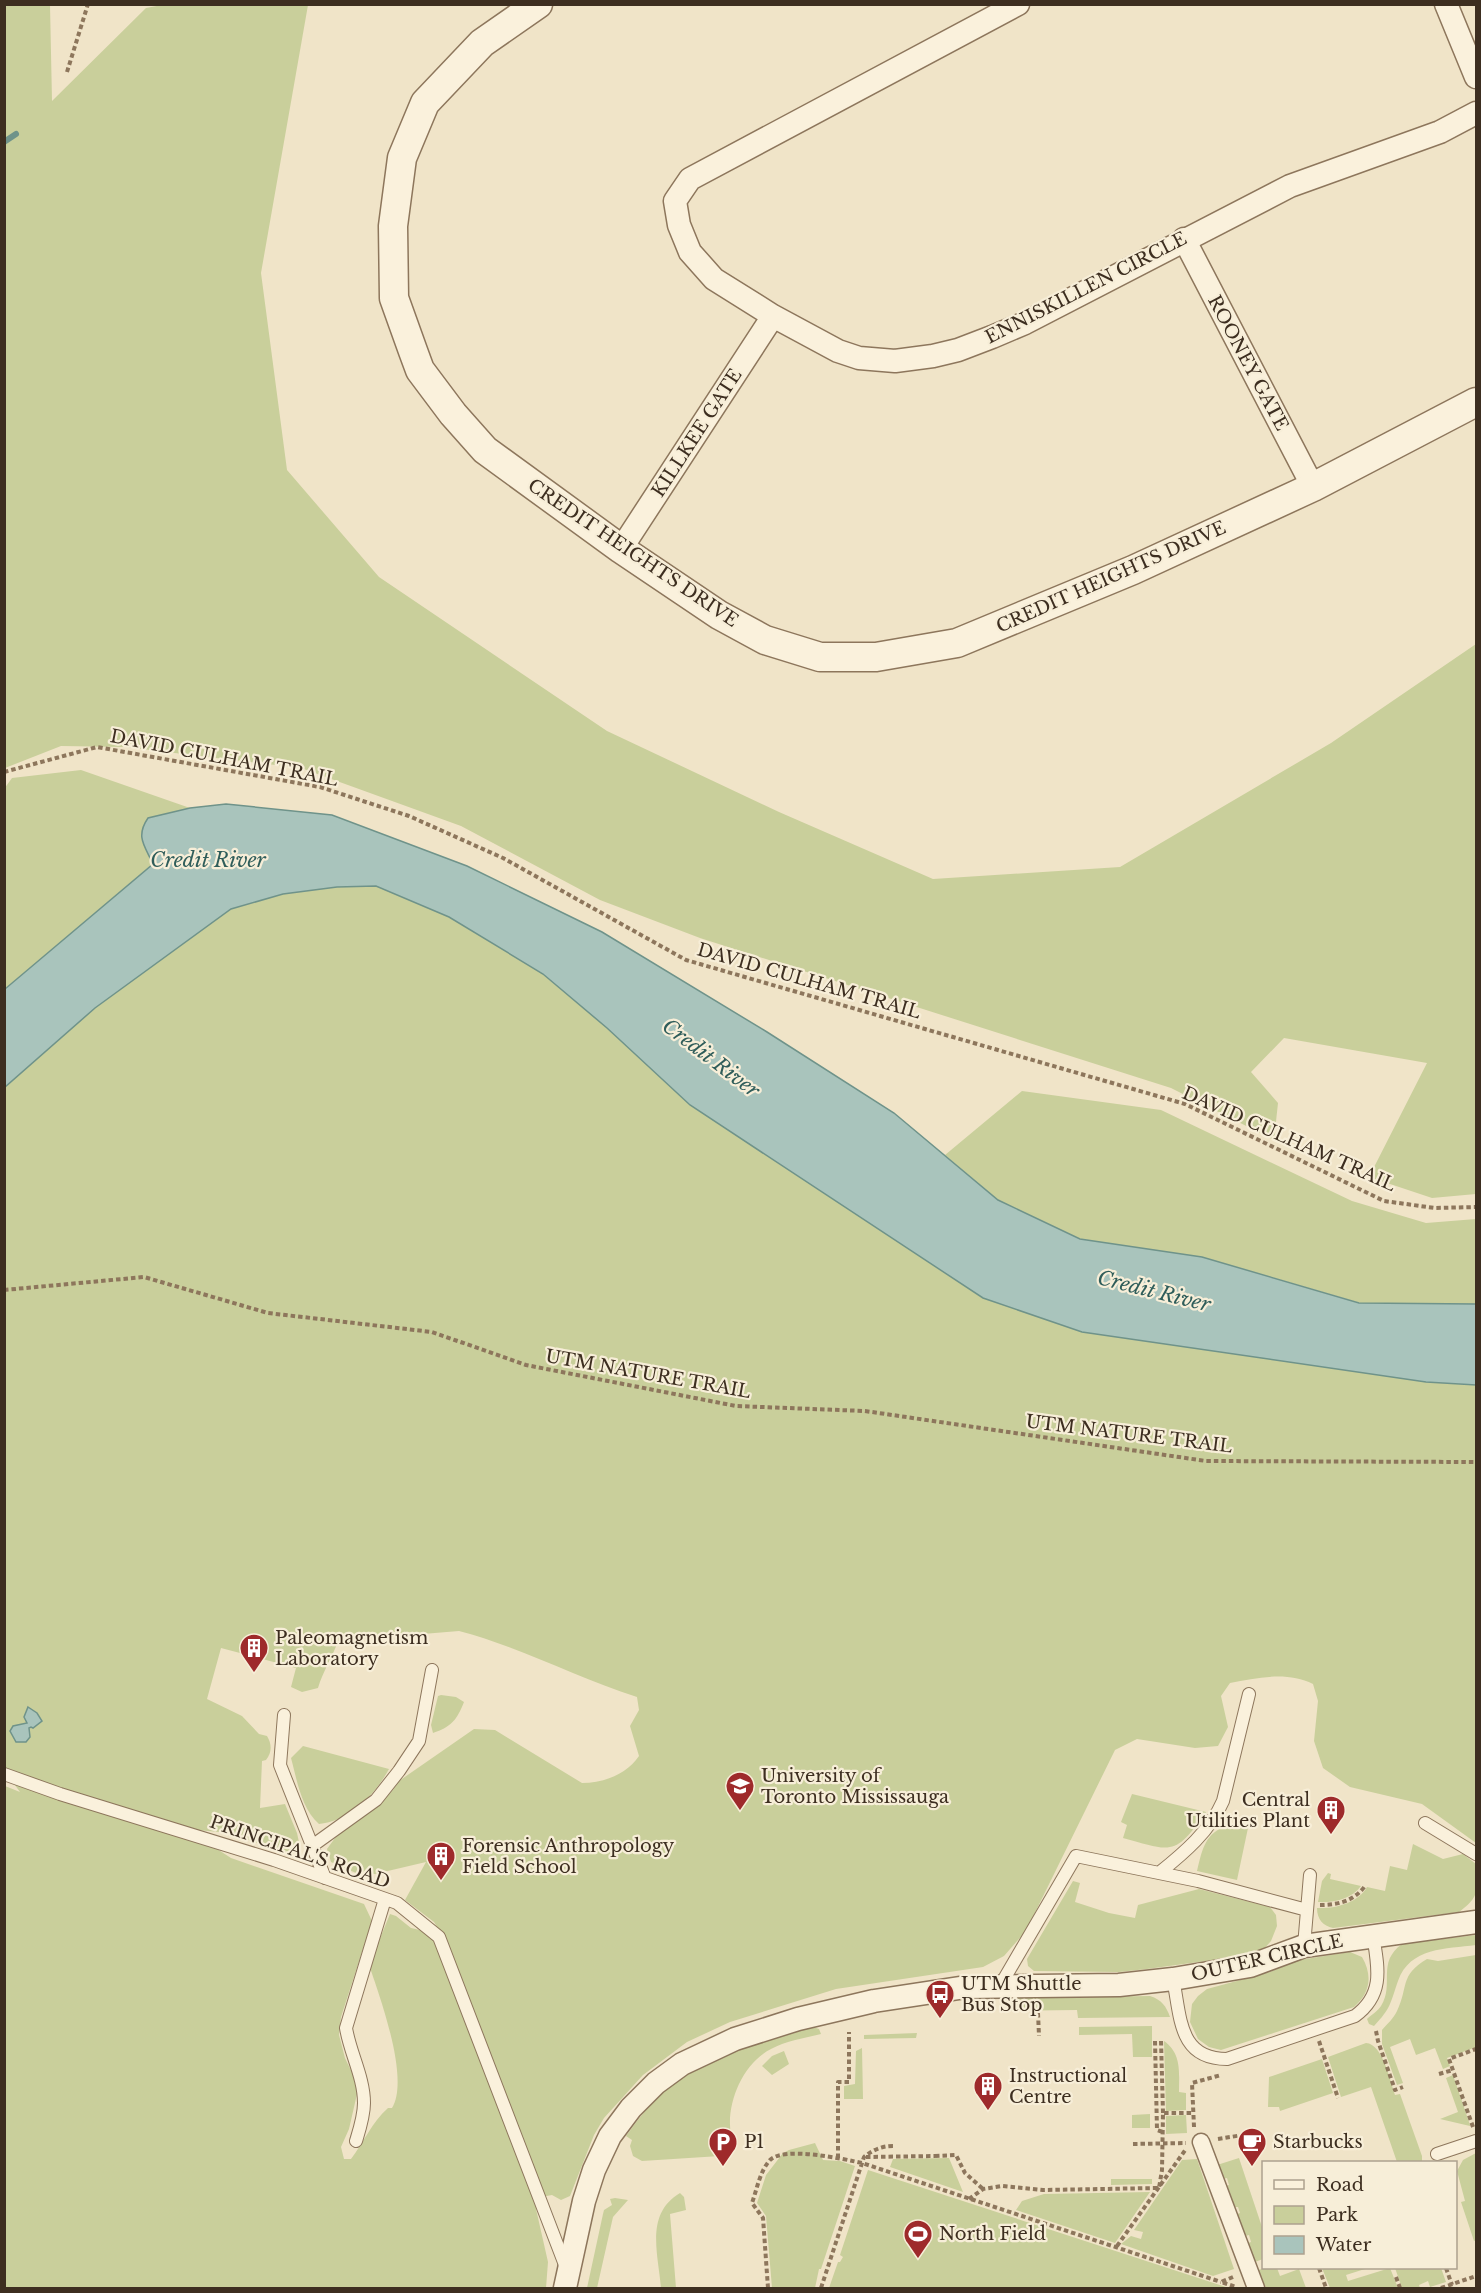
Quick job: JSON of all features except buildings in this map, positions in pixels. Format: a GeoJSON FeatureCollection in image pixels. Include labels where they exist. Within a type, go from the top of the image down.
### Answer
{"type":"FeatureCollection","features":[{"type":"Feature","properties":{"kind":"street","name":"CREDIT HEIGHTS DRIVE"},"geometry":{"type":"LineString","coordinates":[[538,4],[482,43],[425,103],[402,158],[393,226],[394,298],[420,370],[471,435],[486,450],[621,549],[719,615],[765,640],[820,657],[876,657],[957,643],[1132,570],[1312,487],[1476,402]]}},
{"type":"Feature","properties":{"kind":"street","name":"ENNISKILLEN CIRCLE"},"geometry":{"type":"LineString","coordinates":[[1018,4],[690,179],[675,201],[679,225],[690,252],[714,279],[773,316],[838,351],[859,358],[895,361],[933,356],[958,350],[1025,322],[1290,186],[1440,132],[1476,113]]}},
{"type":"Feature","properties":{"kind":"street"},"geometry":{"type":"LineString","coordinates":[[1446,4],[1476,77]]}},
{"type":"Feature","properties":{"kind":"street","name":"ROONEY GATE"},"geometry":{"type":"LineString","coordinates":[[1184,239],[1312,487]]}},
{"type":"Feature","properties":{"kind":"street","name":"KILLKEE GATE"},"geometry":{"type":"LineString","coordinates":[[621,549],[773,316]]}},
{"type":"Feature","properties":{"kind":"street","name":"OUTER CIRCLE"},"geometry":{"type":"LineString","coordinates":[[566,2281],[584,2201],[594,2170],[610,2136],[631,2108],[656,2083],[682,2064],[735,2039],[834,2009],[937,1991],[1000,1986],[1119,1984],[1173,1979],[1250,1966],[1304,1946],[1476,1922]]}},
{"type":"Feature","properties":{"kind":"street"},"geometry":{"type":"LineString","coordinates":[[1201,2142],[1256,2289]]}},
{"type":"Feature","properties":{"kind":"lane"},"geometry":{"type":"LineString","coordinates":[[312,1846],[376,1800],[399,1771],[419,1741],[432,1670]]}},
{"type":"Feature","properties":{"kind":"lane"},"geometry":{"type":"LineString","coordinates":[[1159,1874],[1186,1852],[1217,1815],[1223,1801],[1249,1694]]}},
{"type":"Feature","properties":{"kind":"lane"},"geometry":{"type":"LineString","coordinates":[[284,1715],[280,1766],[325,1878]]}},
{"type":"Feature","properties":{"kind":"lane","name":"PRINCIPAL'S ROAD"},"geometry":{"type":"LineString","coordinates":[[4,1774],[397,1903],[439,1937],[566,2281]]}},
{"type":"Feature","properties":{"kind":"lane"},"geometry":{"type":"LineString","coordinates":[[1425,1823],[1476,1854]]}},
{"type":"Feature","properties":{"kind":"lane"},"geometry":{"type":"LineString","coordinates":[[1000,1986],[1076,1856],[1307,1907]]}},
{"type":"Feature","properties":{"kind":"lane"},"geometry":{"type":"LineString","coordinates":[[1304,1946],[1310,1875]]}},
{"type":"Feature","properties":{"kind":"lane"},"geometry":{"type":"LineString","coordinates":[[356,2140],[364,2102],[362,2084],[349,2048],[346,2028],[385,1899]]}},
{"type":"Feature","properties":{"kind":"lane"},"geometry":{"type":"LineString","coordinates":[[1173,1979],[1185,2036],[1197,2052],[1212,2059],[1227,2059],[1355,2016],[1365,2009],[1374,1995],[1377,1984],[1373,1935]]}},
{"type":"Feature","properties":{"kind":"lane"},"geometry":{"type":"LineString","coordinates":[[1437,2154],[1476,2141]]}},
{"type":"Feature","properties":{"kind":"path"},"geometry":{"type":"LineString","coordinates":[[67,72],[88,4]]}},
{"type":"Feature","properties":{"kind":"path","name":"DAVID CULHAM TRAIL"},"geometry":{"type":"LineString","coordinates":[[5,771],[97,747],[320,786],[409,816],[503,858],[686,960],[1185,1104],[1384,1201],[1435,1208],[1476,1207]]}},
{"type":"Feature","properties":{"kind":"path","name":"UTM NATURE TRAIL"},"geometry":{"type":"LineString","coordinates":[[4,1290],[144,1277],[267,1313],[432,1332],[526,1365],[736,1406],[865,1410],[1206,1461],[1476,1462]]}},
{"type":"Feature","properties":{"kind":"path"},"geometry":{"type":"LineString","coordinates":[[1307,1907],[1346,1901],[1355,1897],[1365,1886]]}},
{"type":"Feature","properties":{"kind":"path"},"geometry":{"type":"LineString","coordinates":[[1038,2013],[1039,2036]]}},
{"type":"Feature","properties":{"kind":"path"},"geometry":{"type":"LineString","coordinates":[[1376,2031],[1395,2090],[1403,2087]]}},
{"type":"Feature","properties":{"kind":"path"},"geometry":{"type":"LineString","coordinates":[[838,2158],[838,2082],[849,2082],[849,2032]]}},
{"type":"Feature","properties":{"kind":"path"},"geometry":{"type":"LineString","coordinates":[[1155,2041],[1157,2130],[1163,2132]]}},
{"type":"Feature","properties":{"kind":"path"},"geometry":{"type":"LineString","coordinates":[[1159,2188],[1163,2132],[1161,2041]]}},
{"type":"Feature","properties":{"kind":"path"},"geometry":{"type":"LineString","coordinates":[[1319,2041],[1338,2098]]}},
{"type":"Feature","properties":{"kind":"path"},"geometry":{"type":"LineString","coordinates":[[1473,2127],[1449,2059],[1476,2049]]}},
{"type":"Feature","properties":{"kind":"path"},"geometry":{"type":"LineString","coordinates":[[1438,2074],[1453,2070]]}},
{"type":"Feature","properties":{"kind":"path"},"geometry":{"type":"LineString","coordinates":[[1163,2113],[1193,2113],[1192,2083],[1227,2073]]}},
{"type":"Feature","properties":{"kind":"path"},"geometry":{"type":"LineString","coordinates":[[1201,2142],[1249,2134],[1259,2135],[1261,2138]]}},
{"type":"Feature","properties":{"kind":"path"},"geometry":{"type":"LineString","coordinates":[[1117,2247],[1191,2143],[1133,2144]]}},
{"type":"Feature","properties":{"kind":"path"},"geometry":{"type":"LineString","coordinates":[[821,2289],[864,2157],[884,2146],[893,2146]]}},
{"type":"Feature","properties":{"kind":"path"},"geometry":{"type":"LineString","coordinates":[[768,2289],[763,2218],[752,2203],[766,2166],[772,2158],[778,2155],[812,2154],[862,2163],[1221,2282]]}},
{"type":"Feature","properties":{"kind":"path"},"geometry":{"type":"LineString","coordinates":[[864,2157],[956,2156],[965,2173],[983,2189]]}},
{"type":"Feature","properties":{"kind":"path"},"geometry":{"type":"LineString","coordinates":[[969,2199],[983,2189],[1002,2186],[1043,2190],[1159,2188]]}},
{"type":"Feature","properties":{"kind":"path"},"geometry":{"type":"LineString","coordinates":[[1319,2269],[1326,2289]]}},
{"type":"Feature","properties":{"kind":"path"},"geometry":{"type":"LineString","coordinates":[[1446,2269],[1452,2285]]}},
{"type":"Feature","properties":{"kind":"path"},"geometry":{"type":"LineString","coordinates":[[1441,2289],[1476,2276]]}},
{"type":"Feature","properties":{"kind":"path"},"geometry":{"type":"LineString","coordinates":[[1396,2277],[1400,2289]]}},
{"type":"Feature","properties":{"kind":"green space"},"geometry":{"type":"Polygon","coordinates":[[[5,5],[50,5],[52,101],[146,8],[162,5],[308,5],[261,273],[287,470],[379,577],[607,731],[779,812],[933,879],[1120,867],[1331,743],[1476,644],[1476,1194],[1432,1198],[1369,1177],[1427,1063],[1284,1038],[1251,1072],[1278,1103],[1274,1140],[1171,1088],[700,938],[600,900],[461,826],[301,768],[125,747],[61,746],[5,768],[5,5]]]}},
{"type":"Feature","properties":{"kind":"green space"},"geometry":{"type":"Polygon","coordinates":[[[81,770],[190,808],[148,818],[142,841],[154,863],[5,989],[4,789],[12,778],[81,770]]]}},
{"type":"Feature","properties":{"kind":"green space","name":"University of Toronto Mississauga"},"geometry":{"type":"Polygon","coordinates":[[[376,886],[449,917],[543,974],[607,1028],[690,1105],[1426,1382],[1476,1385],[1476,1843],[1422,1804],[1350,1787],[1323,1768],[1314,1741],[1318,1701],[1313,1684],[1282,1677],[1230,1683],[1221,1696],[1228,1727],[1218,1746],[1195,1748],[1137,1739],[1115,1750],[1026,1931],[1004,1956],[983,1967],[836,1989],[730,2022],[687,2042],[643,2075],[604,2118],[594,2135],[570,2196],[561,2200],[552,2195],[541,2197],[536,2209],[548,2262],[546,2288],[5,2288],[5,1786],[20,1792],[4,1770],[4,1087],[95,1008],[231,909],[283,894],[337,887],[376,886]],[[459,1631],[338,1641],[318,1688],[302,1692],[291,1687],[296,1668],[221,1648],[207,1699],[242,1716],[259,1734],[267,1736],[271,1748],[266,1760],[262,1761],[260,1808],[285,1804],[300,1847],[291,1856],[230,1833],[186,1829],[231,1858],[364,1904],[372,1921],[341,2017],[339,2035],[345,2058],[355,2079],[357,2094],[349,2129],[341,2147],[344,2159],[351,2159],[377,2119],[388,2108],[392,2108],[397,2095],[396,2058],[369,1965],[390,1914],[411,1928],[442,1935],[434,1922],[405,1900],[426,1862],[375,1874],[356,1873],[331,1862],[327,1849],[346,1828],[386,1797],[399,1781],[474,1729],[495,1730],[582,1783],[614,1776],[628,1768],[639,1756],[630,1726],[639,1710],[637,1697],[459,1631]]]}},
{"type":"Feature","properties":{"kind":"green space"},"geometry":{"type":"Polygon","coordinates":[[[1022,1091],[1161,1110],[1352,1201],[1426,1223],[1476,1219],[1476,1304],[1360,1303],[1202,1257],[1080,1239],[998,1200],[945,1155],[1022,1091]]]}},
{"type":"Feature","properties":{"kind":"green space"},"geometry":{"type":"Polygon","coordinates":[[[438,1696],[456,1697],[464,1702],[453,1722],[433,1733],[431,1725],[438,1696]]]}},
{"type":"Feature","properties":{"kind":"green space"},"geometry":{"type":"Polygon","coordinates":[[[303,1746],[389,1769],[369,1797],[360,1805],[341,1818],[319,1824],[304,1802],[291,1758],[303,1746]]]}},
{"type":"Feature","properties":{"kind":"green space"},"geometry":{"type":"Polygon","coordinates":[[[1132,1794],[1206,1812],[1187,1837],[1179,1843],[1172,1847],[1153,1846],[1123,1838],[1127,1825],[1121,1822],[1132,1794]]]}},
{"type":"Feature","properties":{"kind":"green space"},"geometry":{"type":"Polygon","coordinates":[[[1223,1827],[1248,1828],[1237,1880],[1197,1871],[1202,1851],[1208,1840],[1223,1827]]]}},
{"type":"Feature","properties":{"kind":"green space"},"geometry":{"type":"Polygon","coordinates":[[[1413,1844],[1443,1859],[1463,1854],[1476,1864],[1476,1892],[1471,1901],[1459,1912],[1333,1928],[1321,1921],[1317,1908],[1345,1904],[1358,1897],[1367,1887],[1385,1891],[1390,1866],[1407,1870],[1413,1844]]]}},
{"type":"Feature","properties":{"kind":"green space"},"geometry":{"type":"Polygon","coordinates":[[[1328,1873],[1331,1874],[1330,1879],[1361,1886],[1353,1894],[1342,1899],[1318,1902],[1322,1881],[1328,1873]]]}},
{"type":"Feature","properties":{"kind":"green space"},"geometry":{"type":"Polygon","coordinates":[[[1073,1881],[1080,1883],[1075,1902],[1109,1913],[1135,1918],[1138,1905],[1199,1889],[1270,1907],[1276,1915],[1277,1926],[1271,1941],[1263,1950],[1213,1960],[1119,1972],[1034,1971],[1028,1966],[1027,1959],[1073,1881]]]}},
{"type":"Feature","properties":{"kind":"green space"},"geometry":{"type":"Polygon","coordinates":[[[1476,1935],[1476,1945],[1441,1949],[1420,1956],[1411,1962],[1398,1981],[1384,2015],[1374,2026],[1369,2024],[1367,2019],[1380,2008],[1385,1998],[1390,1959],[1394,1951],[1402,1944],[1476,1935]]]}},
{"type":"Feature","properties":{"kind":"green space"},"geometry":{"type":"Polygon","coordinates":[[[1350,1952],[1362,1957],[1369,1977],[1364,1996],[1354,2007],[1221,2050],[1209,2047],[1198,2039],[1190,2022],[1192,2004],[1207,1989],[1270,1972],[1299,1960],[1350,1952]]]}},
{"type":"Feature","properties":{"kind":"green space"},"geometry":{"type":"Polygon","coordinates":[[[1476,1955],[1476,2047],[1447,2058],[1450,2066],[1443,2069],[1435,2048],[1416,2055],[1410,2039],[1390,2047],[1403,2083],[1397,2085],[1382,2044],[1382,2030],[1397,2011],[1408,1976],[1427,1959],[1438,1961],[1476,1955]]]}},
{"type":"Feature","properties":{"kind":"green space"},"geometry":{"type":"Polygon","coordinates":[[[1150,1996],[1163,2004],[1170,2017],[1078,2018],[1077,2010],[1007,2011],[1006,1999],[1010,1998],[1150,1996]]]}},
{"type":"Feature","properties":{"kind":"green space"},"geometry":{"type":"Polygon","coordinates":[[[1152,2026],[1152,2057],[1133,2057],[1132,2034],[1079,2035],[1079,2027],[1152,2026]]]}},
{"type":"Feature","properties":{"kind":"green space"},"geometry":{"type":"Polygon","coordinates":[[[813,2027],[819,2029],[821,2034],[771,2049],[753,2062],[746,2071],[740,2081],[730,2114],[730,2131],[734,2148],[720,2156],[642,2161],[633,2156],[630,2146],[632,2140],[626,2136],[652,2103],[678,2080],[695,2069],[733,2052],[813,2027]]]}},
{"type":"Feature","properties":{"kind":"green space"},"geometry":{"type":"Polygon","coordinates":[[[917,2033],[916,2038],[864,2039],[864,2035],[917,2033]]]}},
{"type":"Feature","properties":{"kind":"green space"},"geometry":{"type":"Polygon","coordinates":[[[1164,2041],[1177,2058],[1179,2092],[1186,2093],[1186,2110],[1166,2111],[1164,2041]]]}},
{"type":"Feature","properties":{"kind":"green space"},"geometry":{"type":"Polygon","coordinates":[[[1366,2043],[1377,2050],[1385,2064],[1395,2095],[1400,2094],[1422,2161],[1397,2161],[1371,2087],[1341,2097],[1328,2057],[1366,2043]]]}},
{"type":"Feature","properties":{"kind":"green space"},"geometry":{"type":"Polygon","coordinates":[[[862,2048],[863,2099],[844,2099],[844,2086],[855,2084],[856,2051],[862,2048]]]}},
{"type":"Feature","properties":{"kind":"green space"},"geometry":{"type":"Polygon","coordinates":[[[784,2051],[789,2064],[772,2075],[762,2066],[772,2056],[784,2051]]]}},
{"type":"Feature","properties":{"kind":"green space"},"geometry":{"type":"Polygon","coordinates":[[[1322,2059],[1333,2093],[1280,2111],[1279,2107],[1268,2107],[1269,2077],[1322,2059]]]}},
{"type":"Feature","properties":{"kind":"green space"},"geometry":{"type":"Polygon","coordinates":[[[1453,2075],[1470,2126],[1440,2119],[1458,2112],[1446,2078],[1453,2075]]]}},
{"type":"Feature","properties":{"kind":"green space"},"geometry":{"type":"Polygon","coordinates":[[[1150,2114],[1150,2128],[1132,2128],[1132,2115],[1150,2114]]]}},
{"type":"Feature","properties":{"kind":"green space"},"geometry":{"type":"Polygon","coordinates":[[[1186,2115],[1187,2133],[1166,2134],[1166,2116],[1186,2115]]]}},
{"type":"Feature","properties":{"kind":"green space"},"geometry":{"type":"Polygon","coordinates":[[[815,2143],[823,2160],[840,2161],[855,2166],[821,2269],[819,2269],[815,2288],[772,2288],[766,2216],[757,2203],[766,2175],[783,2153],[815,2143]]]}},
{"type":"Feature","properties":{"kind":"green space"},"geometry":{"type":"Polygon","coordinates":[[[1476,2153],[1476,2240],[1474,2241],[1461,2202],[1465,2201],[1457,2171],[1463,2160],[1476,2153]]]}},
{"type":"Feature","properties":{"kind":"green space"},"geometry":{"type":"Polygon","coordinates":[[[949,2158],[963,2192],[890,2167],[893,2159],[949,2158]]]}},
{"type":"Feature","properties":{"kind":"green space"},"geometry":{"type":"Polygon","coordinates":[[[1239,2158],[1262,2227],[1262,2259],[1255,2262],[1248,2243],[1251,2242],[1249,2235],[1245,2236],[1237,2214],[1240,2213],[1238,2207],[1234,2207],[1226,2186],[1229,2185],[1227,2178],[1223,2179],[1217,2165],[1239,2158]]]}},
{"type":"Feature","properties":{"kind":"green space"},"geometry":{"type":"Polygon","coordinates":[[[1197,2159],[1234,2269],[1213,2276],[1121,2244],[1131,2236],[1141,2239],[1143,2232],[1134,2230],[1182,2160],[1197,2159]]]}},
{"type":"Feature","properties":{"kind":"green space"},"geometry":{"type":"Polygon","coordinates":[[[868,2170],[1229,2288],[829,2288],[838,2262],[843,2257],[840,2255],[868,2170]]]}},
{"type":"Feature","properties":{"kind":"green space"},"geometry":{"type":"Polygon","coordinates":[[[1111,2179],[1152,2179],[1152,2184],[1111,2185],[1111,2179]]]}},
{"type":"Feature","properties":{"kind":"green space"},"geometry":{"type":"Polygon","coordinates":[[[1150,2192],[1115,2243],[1016,2210],[1022,2201],[1044,2194],[1150,2192]]]}},
{"type":"Feature","properties":{"kind":"green space"},"geometry":{"type":"Polygon","coordinates":[[[680,2193],[684,2197],[686,2210],[670,2214],[676,2288],[661,2288],[656,2248],[658,2223],[669,2202],[680,2193]]]}},
{"type":"Feature","properties":{"kind":"green space"},"geometry":{"type":"Polygon","coordinates":[[[610,2199],[628,2200],[613,2217],[597,2288],[587,2288],[604,2210],[612,2205],[610,2199]]]}},
{"type":"Feature","properties":{"kind":"green space"},"geometry":{"type":"Polygon","coordinates":[[[1277,2269],[1280,2276],[1299,2269],[1306,2288],[1266,2288],[1258,2270],[1277,2269]]]}},
{"type":"Feature","properties":{"kind":"green space"},"geometry":{"type":"Polygon","coordinates":[[[1322,2269],[1365,2269],[1346,2275],[1348,2281],[1390,2269],[1398,2288],[1330,2288],[1322,2269]]]}},
{"type":"Feature","properties":{"kind":"green space"},"geometry":{"type":"Polygon","coordinates":[[[1395,2269],[1441,2269],[1446,2282],[1430,2287],[1428,2281],[1419,2285],[1420,2288],[1402,2288],[1395,2269]]]}},
{"type":"Feature","properties":{"kind":"water","name":"Credit River"},"geometry":{"type":"Polygon","coordinates":[[[226,804],[332,815],[467,866],[602,932],[767,1032],[894,1113],[998,1200],[1080,1239],[1202,1257],[1359,1303],[1476,1304],[1476,1385],[1426,1382],[1082,1332],[983,1298],[690,1105],[607,1028],[543,974],[449,917],[376,886],[337,887],[283,894],[231,909],[95,1008],[5,1087],[5,989],[153,864],[144,847],[142,836],[148,818],[190,808],[226,804]]]}},
{"type":"Feature","properties":{"kind":"water"},"geometry":{"type":"Polygon","coordinates":[[[28,1707],[37,1713],[42,1721],[33,1728],[29,1728],[30,1737],[26,1742],[16,1742],[10,1731],[13,1726],[27,1723],[24,1717],[28,1707]]]}},
{"type":"Feature","properties":{"kind":"waterway"},"geometry":{"type":"LineString","coordinates":[[4,142],[16,134]]}},
{"type":"Feature","properties":{"kind":"place","name":"Paleomagnetism Laboratory"},"geometry":{"type":"Point","coordinates":[254,1674]}},
{"type":"Feature","properties":{"kind":"place","name":"University of Toronto Mississauga"},"geometry":{"type":"Point","coordinates":[740,1812]}},
{"type":"Feature","properties":{"kind":"place","name":"Central Utilities Plant"},"geometry":{"type":"Point","coordinates":[1331,1836]}},
{"type":"Feature","properties":{"kind":"place","name":"Forensic Anthropology Field School"},"geometry":{"type":"Point","coordinates":[441,1882]}},
{"type":"Feature","properties":{"kind":"place","name":"UTM Shuttle Bus Stop"},"geometry":{"type":"Point","coordinates":[940,2020]}},
{"type":"Feature","properties":{"kind":"place","name":"Instructional Centre"},"geometry":{"type":"Point","coordinates":[988,2112]}},
{"type":"Feature","properties":{"kind":"place","name":"P1"},"geometry":{"type":"Point","coordinates":[723,2168]}},
{"type":"Feature","properties":{"kind":"place","name":"Starbucks"},"geometry":{"type":"Point","coordinates":[1252,2168]}},
{"type":"Feature","properties":{"kind":"place","name":"North Field"},"geometry":{"type":"Point","coordinates":[918,2260]}}]}
